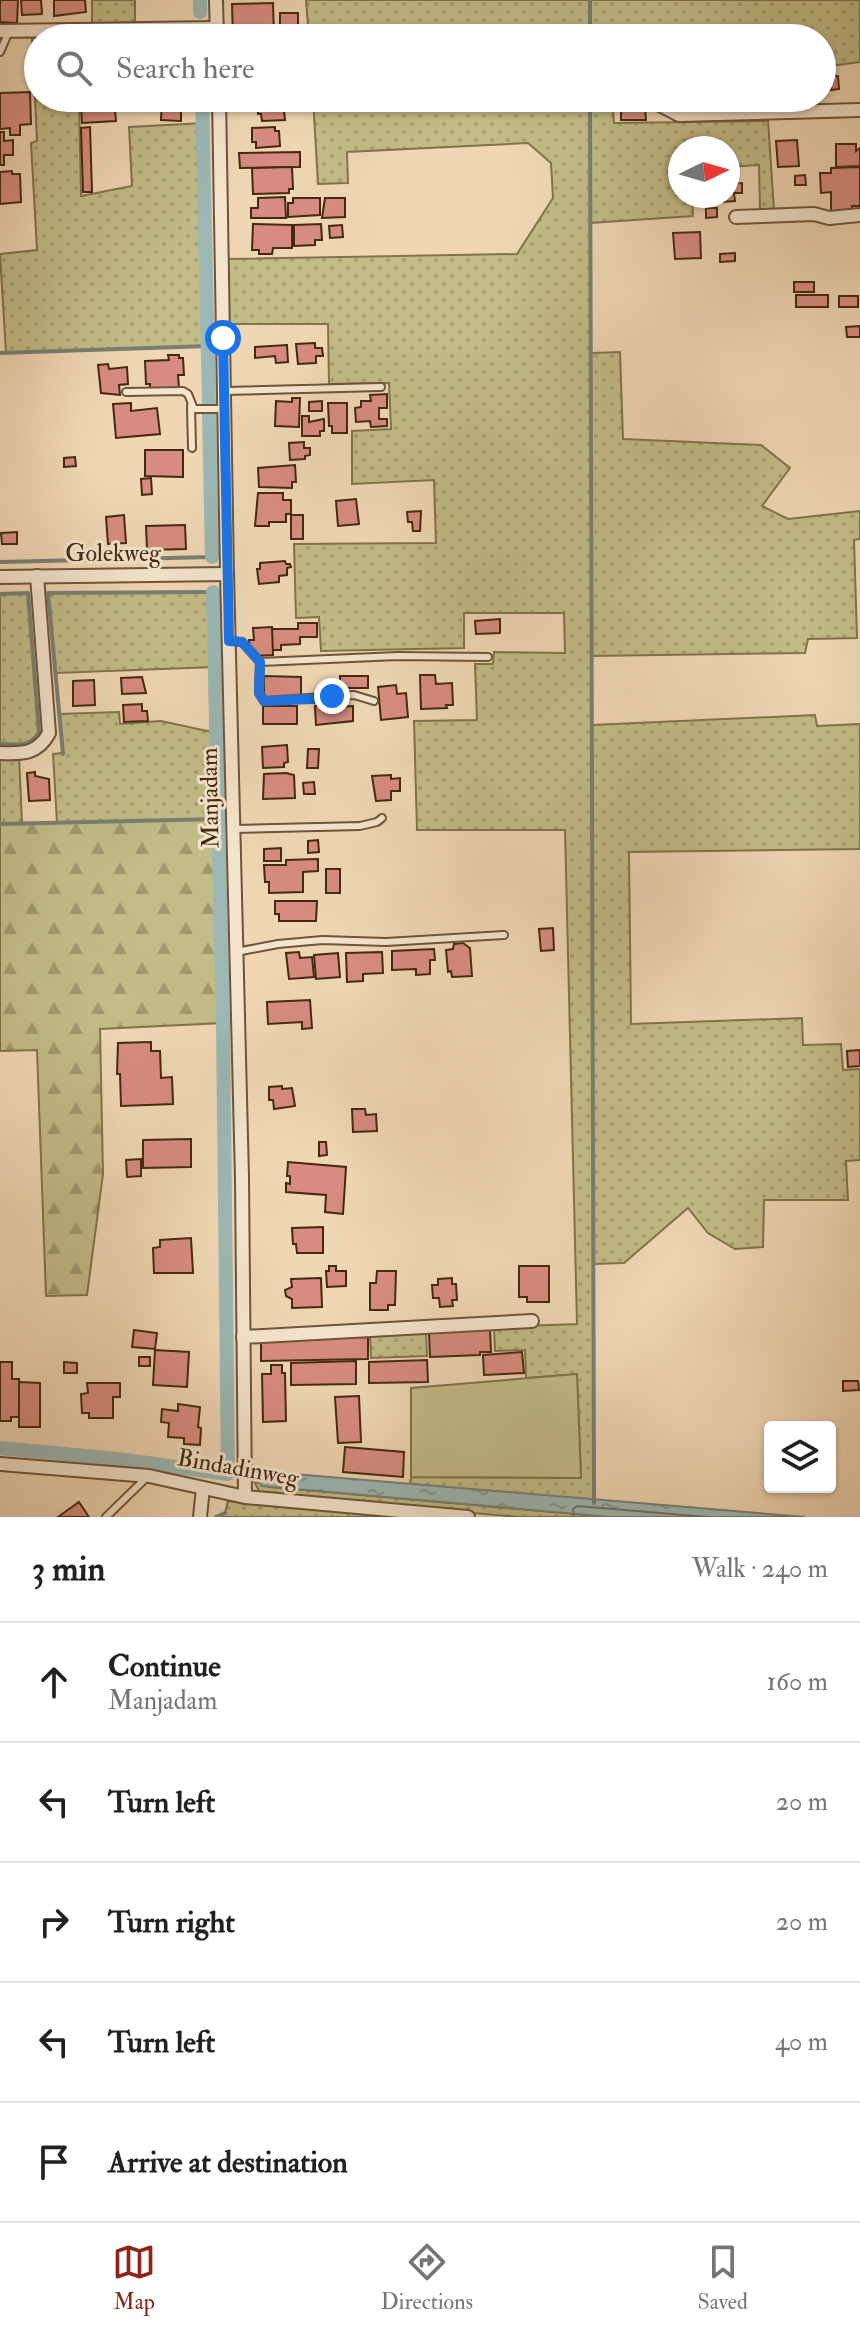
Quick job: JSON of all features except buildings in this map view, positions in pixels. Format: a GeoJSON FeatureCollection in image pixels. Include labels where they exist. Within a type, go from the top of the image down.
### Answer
{"type":"FeatureCollection","features":[{"type":"Feature","properties":{"kind":"street"},"geometry":{"type":"LineString","coordinates":[[216,0],[217,24]]}},
{"type":"Feature","properties":{"kind":"street"},"geometry":{"type":"LineString","coordinates":[[4,31],[24,31]]}},
{"type":"Feature","properties":{"kind":"street"},"geometry":{"type":"LineString","coordinates":[[836,111],[860,110]]}},
{"type":"Feature","properties":{"kind":"street","name":"Manjadam"},"geometry":{"type":"LineString","coordinates":[[219,112],[242,1178],[245,1497]]}},
{"type":"Feature","properties":{"kind":"street"},"geometry":{"type":"LineString","coordinates":[[673,112],[679,115],[788,112]]}},
{"type":"Feature","properties":{"kind":"street"},"geometry":{"type":"LineString","coordinates":[[736,217],[814,214],[829,218],[860,215]]}},
{"type":"Feature","properties":{"kind":"street","name":"Golekweg"},"geometry":{"type":"LineString","coordinates":[[0,577],[227,574]]}},
{"type":"Feature","properties":{"kind":"street"},"geometry":{"type":"LineString","coordinates":[[0,753],[15,754],[38,749],[49,733],[37,576]]}},
{"type":"Feature","properties":{"kind":"street"},"geometry":{"type":"LineString","coordinates":[[243,1337],[532,1321]]}},
{"type":"Feature","properties":{"kind":"street","name":"Bindadinweg"},"geometry":{"type":"LineString","coordinates":[[0,1464],[149,1476],[245,1497],[468,1517]]}},
{"type":"Feature","properties":{"kind":"street"},"geometry":{"type":"LineString","coordinates":[[200,1517],[203,1488]]}},
{"type":"Feature","properties":{"kind":"lane"},"geometry":{"type":"LineString","coordinates":[[0,52],[4,31]]}},
{"type":"Feature","properties":{"kind":"lane"},"geometry":{"type":"LineString","coordinates":[[225,391],[381,387]]}},
{"type":"Feature","properties":{"kind":"lane"},"geometry":{"type":"LineString","coordinates":[[126,392],[183,391],[188,394],[192,448]]}},
{"type":"Feature","properties":{"kind":"lane"},"geometry":{"type":"LineString","coordinates":[[191,406],[194,409],[225,409]]}},
{"type":"Feature","properties":{"kind":"lane"},"geometry":{"type":"LineString","coordinates":[[229,641],[242,642],[260,662],[259,693],[264,701],[354,695],[374,701]]}},
{"type":"Feature","properties":{"kind":"lane"},"geometry":{"type":"LineString","coordinates":[[260,662],[398,656],[488,657]]}},
{"type":"Feature","properties":{"kind":"lane"},"geometry":{"type":"LineString","coordinates":[[233,829],[360,826],[382,818]]}},
{"type":"Feature","properties":{"kind":"lane"},"geometry":{"type":"LineString","coordinates":[[236,952],[322,940],[386,942],[504,935]]}},
{"type":"Feature","properties":{"kind":"lane"},"geometry":{"type":"LineString","coordinates":[[106,1517],[149,1476]]}},
{"type":"Feature","properties":{"kind":"green space"},"geometry":{"type":"Polygon","coordinates":[[[92,0],[135,0],[135,23],[92,24],[92,0]]]}},
{"type":"Feature","properties":{"kind":"green space"},"geometry":{"type":"Polygon","coordinates":[[[306,0],[860,0],[860,62],[836,65],[836,24],[308,24],[306,0]]]}},
{"type":"Feature","properties":{"kind":"green space"},"geometry":{"type":"Polygon","coordinates":[[[36,112],[79,112],[81,196],[132,186],[129,127],[203,123],[209,346],[6,353],[0,254],[37,250],[31,143],[37,141],[36,112]]]}},
{"type":"Feature","properties":{"kind":"green space"},"geometry":{"type":"Polygon","coordinates":[[[314,112],[613,112],[614,123],[768,121],[774,209],[760,209],[759,165],[740,166],[740,136],[668,136],[668,208],[693,208],[693,216],[590,223],[591,353],[620,352],[623,439],[761,445],[790,468],[762,506],[788,519],[860,511],[860,539],[854,540],[857,638],[808,639],[805,653],[591,656],[592,725],[815,715],[817,726],[860,724],[860,849],[629,852],[631,1024],[802,1018],[803,1045],[841,1044],[843,1070],[860,1069],[860,1160],[846,1161],[848,1200],[764,1200],[763,1247],[735,1249],[708,1233],[688,1208],[624,1263],[593,1264],[594,1500],[410,1484],[411,1477],[581,1478],[577,1374],[526,1378],[525,1350],[495,1351],[494,1327],[577,1324],[565,830],[417,830],[414,721],[477,720],[475,664],[493,664],[494,652],[565,653],[564,613],[464,613],[464,648],[321,651],[319,617],[296,618],[294,544],[436,543],[434,480],[352,484],[352,431],[391,429],[389,383],[329,384],[328,324],[228,324],[227,259],[517,254],[553,198],[551,163],[528,143],[347,152],[348,183],[318,184],[314,112]]]}},
{"type":"Feature","properties":{"kind":"green space"},"geometry":{"type":"Polygon","coordinates":[[[213,592],[215,667],[55,673],[48,593],[213,592]]]}},
{"type":"Feature","properties":{"kind":"green space"},"geometry":{"type":"Polygon","coordinates":[[[28,593],[39,732],[27,743],[0,744],[0,594],[28,593]]]}},
{"type":"Feature","properties":{"kind":"green space"},"geometry":{"type":"Polygon","coordinates":[[[119,712],[120,724],[161,721],[217,733],[219,819],[57,823],[53,754],[63,753],[59,714],[119,712]]]}},
{"type":"Feature","properties":{"kind":"green space"},"geometry":{"type":"Polygon","coordinates":[[[0,756],[19,756],[22,823],[0,824],[0,756]]]}},
{"type":"Feature","properties":{"kind":"green space"},"geometry":{"type":"Polygon","coordinates":[[[219,819],[223,1023],[100,1029],[103,1174],[87,1295],[46,1296],[37,1050],[0,1051],[0,824],[219,819]]]}},
{"type":"Feature","properties":{"kind":"green space"},"geometry":{"type":"Polygon","coordinates":[[[426,1332],[427,1356],[371,1358],[370,1334],[426,1332]]]}},
{"type":"Feature","properties":{"kind":"green space"},"geometry":{"type":"Polygon","coordinates":[[[577,1374],[581,1478],[411,1477],[411,1388],[577,1374]]]}},
{"type":"Feature","properties":{"kind":"green space"},"geometry":{"type":"Polygon","coordinates":[[[254,1481],[269,1487],[610,1517],[519,1517],[268,1495],[260,1493],[254,1481]]]}},
{"type":"Feature","properties":{"kind":"green space"},"geometry":{"type":"Polygon","coordinates":[[[228,1501],[402,1517],[217,1517],[225,1513],[228,1501]]]}},
{"type":"Feature","properties":{"kind":"water"},"geometry":{"type":"Polygon","coordinates":[[[270,1472],[805,1517],[610,1517],[262,1486],[259,1476],[270,1472]]]}},
{"type":"Feature","properties":{"kind":"waterway"},"geometry":{"type":"LineString","coordinates":[[200,0],[200,12]]}},
{"type":"Feature","properties":{"kind":"waterway"},"geometry":{"type":"LineString","coordinates":[[590,0],[590,24]]}},
{"type":"Feature","properties":{"kind":"waterway"},"geometry":{"type":"LineString","coordinates":[[202,112],[209,403]]}},
{"type":"Feature","properties":{"kind":"waterway"},"geometry":{"type":"LineString","coordinates":[[590,112],[594,1503]]}},
{"type":"Feature","properties":{"kind":"waterway"},"geometry":{"type":"LineString","coordinates":[[0,353],[209,346]]}},
{"type":"Feature","properties":{"kind":"waterway"},"geometry":{"type":"LineString","coordinates":[[209,414],[212,557]]}},
{"type":"Feature","properties":{"kind":"waterway"},"geometry":{"type":"LineString","coordinates":[[0,562],[212,557]]}},
{"type":"Feature","properties":{"kind":"waterway"},"geometry":{"type":"LineString","coordinates":[[63,754],[48,593],[213,592]]}},
{"type":"Feature","properties":{"kind":"waterway"},"geometry":{"type":"LineString","coordinates":[[0,1448],[118,1459],[228,1474],[223,1023],[213,592]]}},
{"type":"Feature","properties":{"kind":"waterway"},"geometry":{"type":"LineString","coordinates":[[0,594],[28,593],[39,732],[27,743],[0,744]]}},
{"type":"Feature","properties":{"kind":"waterway"},"geometry":{"type":"LineString","coordinates":[[0,824],[219,819]]}},
{"type":"Feature","properties":{"kind":"waterway"},"geometry":{"type":"LineString","coordinates":[[216,1517],[225,1513]]}},
{"type":"Feature","properties":{"kind":"route"},"geometry":{"type":"LineString","coordinates":[[223,338],[229,641],[242,642],[260,662],[260,699],[332,696]]}}]}
